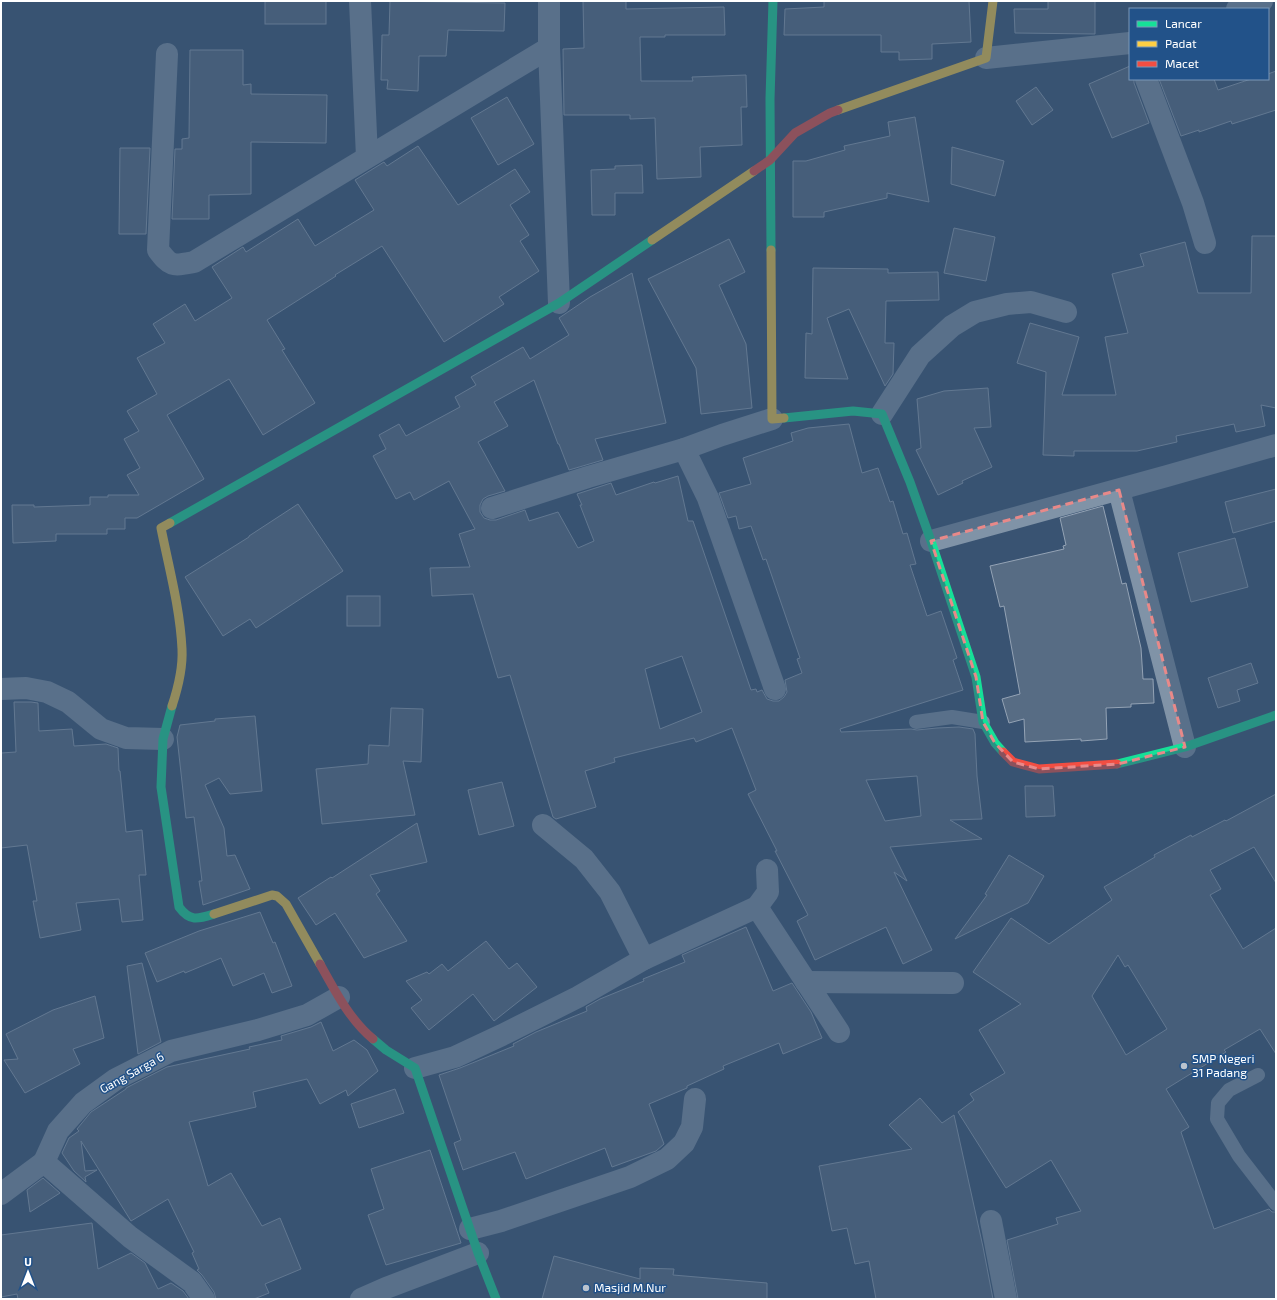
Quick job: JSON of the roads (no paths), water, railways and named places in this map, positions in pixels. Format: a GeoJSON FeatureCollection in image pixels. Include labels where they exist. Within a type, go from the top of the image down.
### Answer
{"type":"FeatureCollection","features":[{"type":"Feature","properties":{"kind":"street"},"geometry":{"type":"LineString","coordinates":[[360,1],[367,157]]}},
{"type":"Feature","properties":{"kind":"street"},"geometry":{"type":"LineString","coordinates":[[549,1],[549,48],[559,303]]}},
{"type":"Feature","properties":{"kind":"street"},"geometry":{"type":"LineString","coordinates":[[772,419],[770,99],[773,1]]}},
{"type":"Feature","properties":{"kind":"street"},"geometry":{"type":"LineString","coordinates":[[986,58],[993,1]]}},
{"type":"Feature","properties":{"kind":"street"},"geometry":{"type":"LineString","coordinates":[[1240,8],[1262,1]]}},
{"type":"Feature","properties":{"kind":"street"},"geometry":{"type":"LineString","coordinates":[[496,1299],[478,1253],[415,1068],[386,1050],[362,1030],[339,997],[286,904],[277,896],[272,895],[199,919],[190,918],[184,914],[179,907],[161,787],[163,739],[179,683],[182,650],[176,604],[161,528],[559,303],[770,160],[795,133],[830,113],[986,58],[1129,43]]}},
{"type":"Feature","properties":{"kind":"street"},"geometry":{"type":"LineString","coordinates":[[166,54],[158,250],[168,262],[177,265],[194,262],[549,48]]}},
{"type":"Feature","properties":{"kind":"street"},"geometry":{"type":"LineString","coordinates":[[1146,80],[1193,203],[1205,243]]}},
{"type":"Feature","properties":{"kind":"street"},"geometry":{"type":"LineString","coordinates":[[882,414],[920,355],[952,326],[974,312],[1007,304],[1031,302],[1066,312]]}},
{"type":"Feature","properties":{"kind":"street"},"geometry":{"type":"LineString","coordinates":[[492,508],[588,477],[684,449],[772,419],[853,411],[882,414]]}},
{"type":"Feature","properties":{"kind":"street"},"geometry":{"type":"LineString","coordinates":[[882,414],[910,482],[976,677],[983,722],[995,744],[1013,762],[1039,769],[1118,764],[1185,747],[1276,715]]}},
{"type":"Feature","properties":{"kind":"street"},"geometry":{"type":"LineString","coordinates":[[931,541],[1119,490],[1276,444]]}},
{"type":"Feature","properties":{"kind":"street"},"geometry":{"type":"LineString","coordinates":[[684,449],[708,498],[775,689]]}},
{"type":"Feature","properties":{"kind":"street"},"geometry":{"type":"LineString","coordinates":[[1119,490],[1185,747]]}},
{"type":"Feature","properties":{"kind":"street"},"geometry":{"type":"LineString","coordinates":[[1,690],[26,688],[47,692],[68,702],[101,729],[126,738],[163,739]]}},
{"type":"Feature","properties":{"kind":"street"},"geometry":{"type":"LineString","coordinates":[[543,825],[584,859],[610,892],[644,959]]}},
{"type":"Feature","properties":{"kind":"street"},"geometry":{"type":"LineString","coordinates":[[415,1068],[455,1057],[502,1035],[578,997],[644,959],[757,907],[768,892],[767,870]]}},
{"type":"Feature","properties":{"kind":"street"},"geometry":{"type":"LineString","coordinates":[[757,907],[839,1032]]}},
{"type":"Feature","properties":{"kind":"street"},"geometry":{"type":"LineString","coordinates":[[806,982],[953,982]]}},
{"type":"Feature","properties":{"kind":"street","name":"Gang Sarga 6"},"geometry":{"type":"LineString","coordinates":[[44,1162],[58,1131],[83,1102],[116,1079],[171,1051],[258,1030],[307,1015],[339,997]]}},
{"type":"Feature","properties":{"kind":"street"},"geometry":{"type":"LineString","coordinates":[[470,1229],[501,1221],[630,1177],[667,1159],[684,1143],[692,1127],[695,1099]]}},
{"type":"Feature","properties":{"kind":"street"},"geometry":{"type":"LineString","coordinates":[[1,1194],[44,1162],[130,1237],[192,1282],[204,1299]]}},
{"type":"Feature","properties":{"kind":"street"},"geometry":{"type":"LineString","coordinates":[[991,1221],[1006,1299]]}},
{"type":"Feature","properties":{"kind":"street"},"geometry":{"type":"LineString","coordinates":[[362,1299],[386,1288],[478,1253]]}},
{"type":"Feature","properties":{"kind":"lane"},"geometry":{"type":"LineString","coordinates":[[916,722],[952,717],[983,722]]}},
{"type":"Feature","properties":{"kind":"lane"},"geometry":{"type":"LineString","coordinates":[[1258,1075],[1229,1090],[1218,1103],[1217,1119],[1239,1156],[1276,1204]]}},
{"type":"Feature","properties":{"kind":"place","name":"SMP Negeri 31 Padang"},"geometry":{"type":"Point","coordinates":[1184,1066]}},
{"type":"Feature","properties":{"kind":"place","name":"Masjid M.Nur"},"geometry":{"type":"Point","coordinates":[586,1288]}}]}
